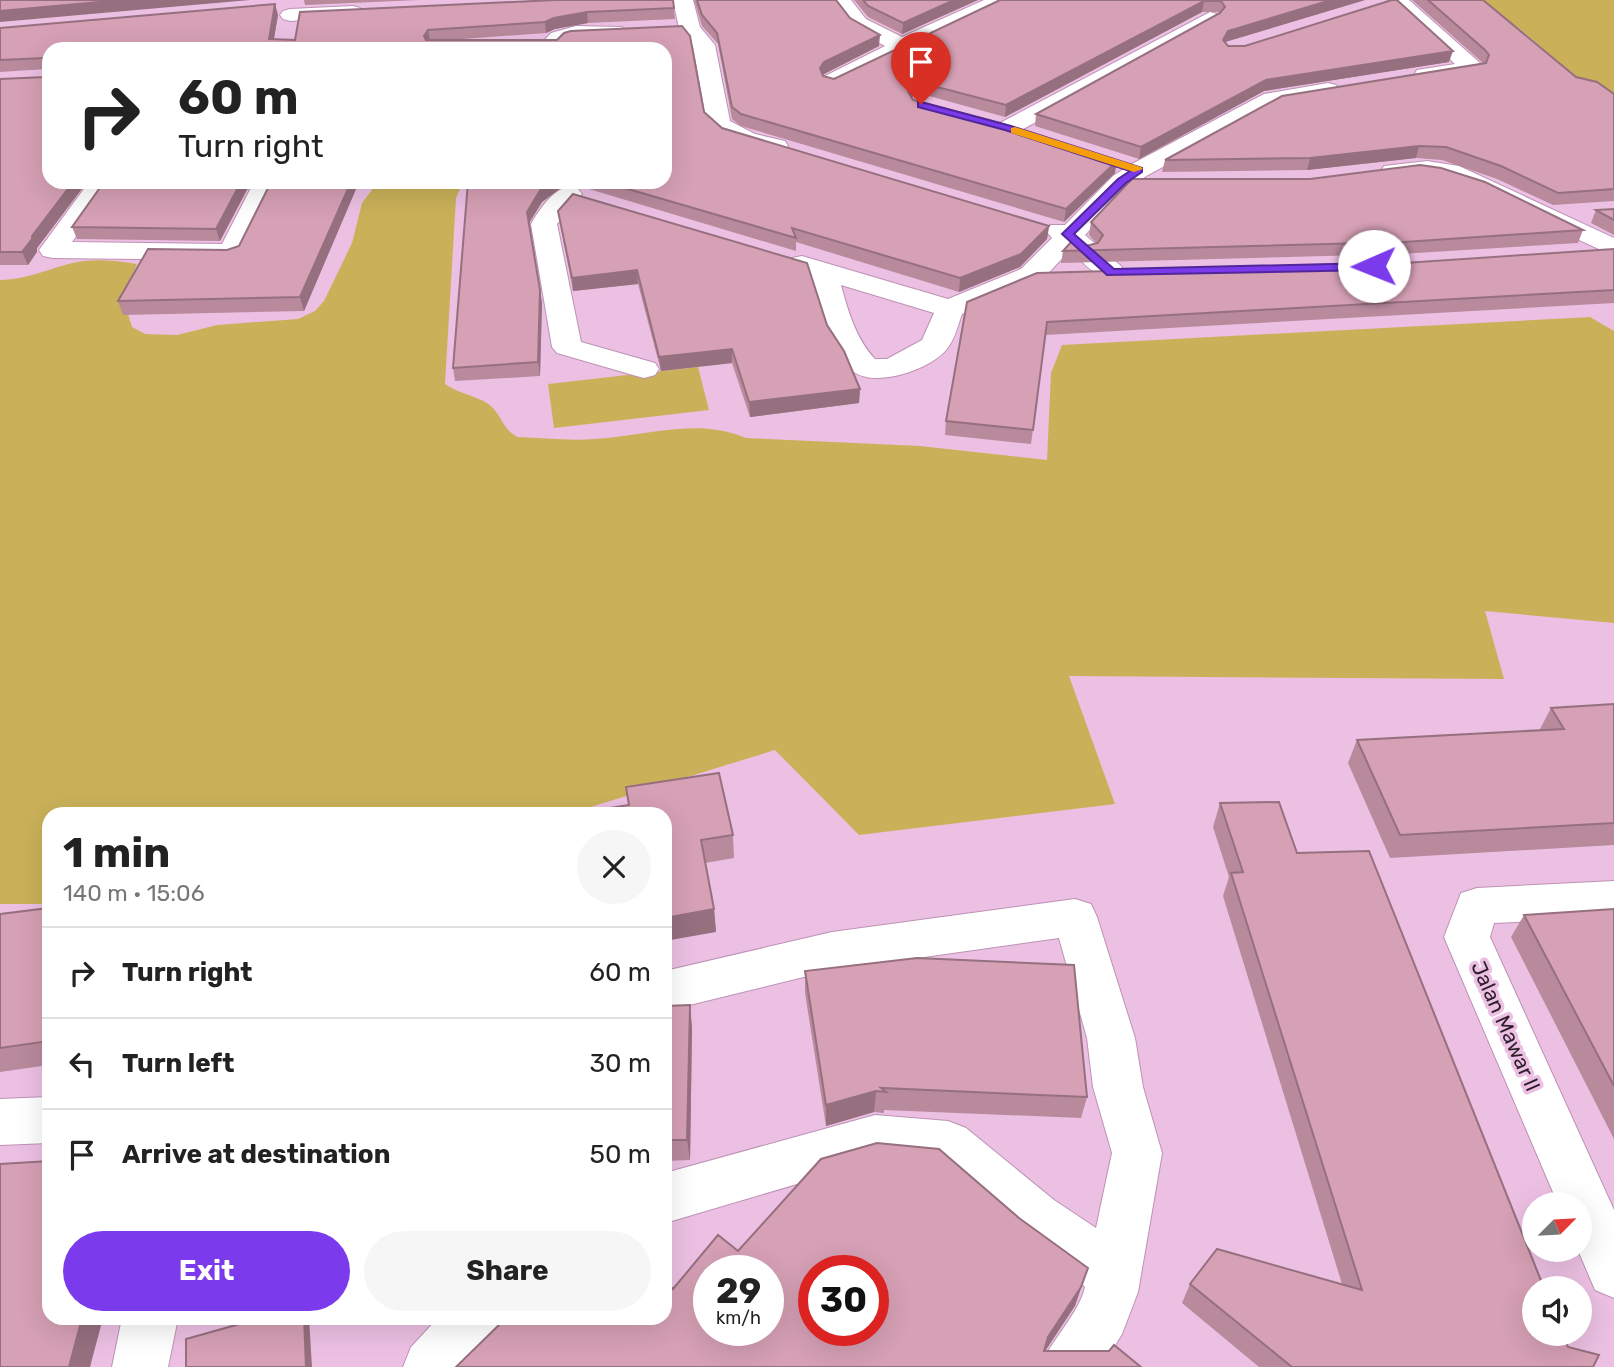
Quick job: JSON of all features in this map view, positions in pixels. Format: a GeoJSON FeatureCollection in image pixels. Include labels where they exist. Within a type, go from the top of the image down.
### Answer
{"type":"FeatureCollection","features":[{"type":"Feature","properties":{"kind":"street"},"geometry":{"type":"LineString","coordinates":[[683,0],[690,28],[704,45],[719,124],[747,140],[796,152]]}},
{"type":"Feature","properties":{"kind":"street"},"geometry":{"type":"LineString","coordinates":[[841,0],[847,14],[866,29],[903,45]]}},
{"type":"Feature","properties":{"kind":"street"},"geometry":{"type":"LineString","coordinates":[[833,81],[1000,0]]}},
{"type":"Feature","properties":{"kind":"street"},"geometry":{"type":"LineString","coordinates":[[1391,1],[1472,68],[1405,78]]}},
{"type":"Feature","properties":{"kind":"street"},"geometry":{"type":"LineString","coordinates":[[266,7],[372,11]]}},
{"type":"Feature","properties":{"kind":"street"},"geometry":{"type":"LineString","coordinates":[[287,38],[292,7]]}},
{"type":"Feature","properties":{"kind":"street"},"geometry":{"type":"LineString","coordinates":[[1008,128],[1203,9],[1226,39]]}},
{"type":"Feature","properties":{"kind":"street"},"geometry":{"type":"LineString","coordinates":[[664,29],[690,28]]}},
{"type":"Feature","properties":{"kind":"street"},"geometry":{"type":"LineString","coordinates":[[547,42],[572,34],[638,31]]}},
{"type":"Feature","properties":{"kind":"street"},"geometry":{"type":"LineString","coordinates":[[1031,275],[1124,171],[1265,89],[1352,86]]}},
{"type":"Feature","properties":{"kind":"street"},"geometry":{"type":"LineString","coordinates":[[982,121],[1034,136]]}},
{"type":"Feature","properties":{"kind":"street"},"geometry":{"type":"LineString","coordinates":[[1371,174],[1427,168],[1450,171],[1551,216],[1614,250]]}},
{"type":"Feature","properties":{"kind":"street"},"geometry":{"type":"LineString","coordinates":[[1124,171],[1169,183]]}},
{"type":"Feature","properties":{"kind":"street"},"geometry":{"type":"LineString","coordinates":[[97,189],[53,250],[231,252],[263,189]]}},
{"type":"Feature","properties":{"kind":"street"},"geometry":{"type":"LineString","coordinates":[[577,192],[551,212],[544,224],[567,346],[644,369]]}},
{"type":"Feature","properties":{"kind":"street"},"geometry":{"type":"LineString","coordinates":[[1551,216],[1601,212]]}},
{"type":"Feature","properties":{"kind":"street"},"geometry":{"type":"LineString","coordinates":[[1042,226],[1068,234],[1111,272]]}},
{"type":"Feature","properties":{"kind":"street"},"geometry":{"type":"LineString","coordinates":[[1574,255],[1614,250]]}},
{"type":"Feature","properties":{"kind":"street"},"geometry":{"type":"LineString","coordinates":[[784,258],[950,309],[1031,275],[1139,272]]}},
{"type":"Feature","properties":{"kind":"street"},"geometry":{"type":"LineString","coordinates":[[824,270],[831,302],[851,348],[863,366],[875,370],[895,367],[935,345],[950,309]]}},
{"type":"Feature","properties":{"kind":"street","name":"Jalan Mawar II"},"geometry":{"type":"LineString","coordinates":[[1614,899],[1477,906],[1467,937],[1614,1271]]}},
{"type":"Feature","properties":{"kind":"street"},"geometry":{"type":"LineString","coordinates":[[672,989],[832,951],[1075,917],[1111,1038],[1118,1087],[1137,1153],[1111,1298],[1099,1324],[1068,1367]]}},
{"type":"Feature","properties":{"kind":"street"},"geometry":{"type":"LineString","coordinates":[[0,1122],[42,1120]]}},
{"type":"Feature","properties":{"kind":"street"},"geometry":{"type":"LineString","coordinates":[[672,1196],[875,1138],[948,1145],[1035,1218],[1097,1260],[1113,1279]]}},
{"type":"Feature","properties":{"kind":"street"},"geometry":{"type":"LineString","coordinates":[[140,1367],[149,1325]]}},
{"type":"Feature","properties":{"kind":"street"},"geometry":{"type":"LineString","coordinates":[[431,1367],[469,1325]]}},
{"type":"Feature","properties":{"kind":"shaded area"},"geometry":{"type":"Polygon","coordinates":[[[1479,0],[1614,0],[1614,141],[1575,76],[1520,29],[1496,16],[1479,0]]]}},
{"type":"Feature","properties":{"kind":"shaded area"},"geometry":{"type":"Polygon","coordinates":[[[372,189],[460,189],[456,198],[445,384],[488,404],[509,431],[518,437],[585,440],[690,428],[727,432],[746,438],[920,446],[1047,460],[1051,373],[1062,345],[1590,317],[1614,331],[1614,623],[1485,611],[1504,679],[1069,676],[1115,804],[859,835],[775,750],[591,807],[42,807],[42,904],[0,904],[0,280],[25,277],[83,261],[137,264],[123,298],[132,327],[145,334],[177,335],[217,325],[298,319],[315,311],[324,301],[352,243],[362,203],[372,189]]]}},
{"type":"Feature","properties":{"kind":"shaded area"},"geometry":{"type":"Polygon","coordinates":[[[698,367],[709,410],[554,428],[548,384],[698,367]]]}},
{"type":"Feature","properties":{"kind":"building"},"geometry":{"type":"Polygon","coordinates":[[[0,0],[122,0],[0,11],[0,0]]]}},
{"type":"Feature","properties":{"kind":"building"},"geometry":{"type":"Polygon","coordinates":[[[555,0],[673,0],[674,8],[587,12],[545,22],[428,30],[424,36],[426,40],[557,40],[564,33],[571,31],[682,26],[690,36],[704,112],[722,128],[1049,226],[1021,254],[960,278],[792,228],[796,238],[628,189],[672,189],[672,42],[42,42],[42,58],[0,60],[0,28],[275,4],[269,39],[295,40],[300,12],[555,0]]]}},
{"type":"Feature","properties":{"kind":"building"},"geometry":{"type":"Polygon","coordinates":[[[697,0],[836,0],[850,18],[880,35],[824,62],[820,68],[823,76],[834,79],[1000,0],[1331,0],[1228,31],[1223,40],[1228,46],[1245,46],[1397,0],[1453,51],[1266,80],[1141,147],[1036,114],[1220,13],[1225,7],[1221,1],[1204,1],[1006,105],[922,83],[913,85],[908,91],[913,100],[1000,123],[1117,161],[1066,209],[741,114],[732,107],[717,33],[702,15],[697,0]]]}},
{"type":"Feature","properties":{"kind":"building"},"geometry":{"type":"Polygon","coordinates":[[[863,0],[954,0],[903,23],[868,6],[863,0]]]}},
{"type":"Feature","properties":{"kind":"building"},"geometry":{"type":"Polygon","coordinates":[[[1428,0],[1483,0],[1576,77],[1597,82],[1614,94],[1614,189],[1558,193],[1501,166],[1446,147],[1419,146],[1310,158],[1165,160],[1282,96],[1486,63],[1489,55],[1485,50],[1428,0]]]}},
{"type":"Feature","properties":{"kind":"building"},"geometry":{"type":"Polygon","coordinates":[[[42,77],[42,189],[68,189],[22,252],[0,252],[0,79],[42,77]]]}},
{"type":"Feature","properties":{"kind":"building"},"geometry":{"type":"Polygon","coordinates":[[[1420,165],[1441,168],[1485,182],[1583,230],[1404,242],[1063,251],[1072,241],[1086,246],[1098,243],[1103,235],[1091,222],[1132,179],[1310,179],[1420,165]]]}},
{"type":"Feature","properties":{"kind":"building"},"geometry":{"type":"Polygon","coordinates":[[[99,189],[237,189],[216,229],[72,227],[99,189]]]}},
{"type":"Feature","properties":{"kind":"building"},"geometry":{"type":"Polygon","coordinates":[[[268,189],[348,189],[300,297],[118,301],[148,249],[227,250],[239,246],[268,189]]]}},
{"type":"Feature","properties":{"kind":"building"},"geometry":{"type":"Polygon","coordinates":[[[467,189],[541,189],[527,212],[540,290],[538,362],[453,368],[467,189]]]}},
{"type":"Feature","properties":{"kind":"building"},"geometry":{"type":"Polygon","coordinates":[[[573,194],[807,263],[827,325],[844,351],[860,389],[749,402],[732,349],[659,357],[637,270],[572,278],[558,211],[573,194]]]}},
{"type":"Feature","properties":{"kind":"building"},"geometry":{"type":"Polygon","coordinates":[[[1614,209],[1614,220],[1596,210],[1614,209]]]}},
{"type":"Feature","properties":{"kind":"building"},"geometry":{"type":"Polygon","coordinates":[[[1614,249],[1614,290],[1047,322],[1033,430],[946,421],[967,302],[1037,273],[1404,263],[1614,249]]]}},
{"type":"Feature","properties":{"kind":"building"},"geometry":{"type":"Polygon","coordinates":[[[1614,704],[1614,823],[1400,835],[1357,740],[1564,729],[1551,708],[1614,704]]]}},
{"type":"Feature","properties":{"kind":"building"},"geometry":{"type":"Polygon","coordinates":[[[719,773],[733,835],[701,840],[714,909],[672,917],[672,807],[616,807],[629,805],[626,787],[719,773]]]}},
{"type":"Feature","properties":{"kind":"building"},"geometry":{"type":"Polygon","coordinates":[[[1279,802],[1297,853],[1369,851],[1522,1233],[1522,1262],[1534,1262],[1539,1276],[1522,1276],[1522,1346],[1568,1346],[1599,1355],[1593,1367],[1292,1367],[1190,1284],[1217,1249],[1362,1290],[1231,873],[1243,872],[1220,803],[1279,802]]]}},
{"type":"Feature","properties":{"kind":"building"},"geometry":{"type":"Polygon","coordinates":[[[42,909],[42,1042],[0,1048],[0,914],[42,909]]]}},
{"type":"Feature","properties":{"kind":"building"},"geometry":{"type":"Polygon","coordinates":[[[1614,909],[1614,1086],[1524,915],[1614,909]]]}},
{"type":"Feature","properties":{"kind":"building"},"geometry":{"type":"Polygon","coordinates":[[[917,958],[1074,965],[1087,1097],[881,1088],[886,1092],[876,1091],[826,1105],[805,971],[917,958]]]}},
{"type":"Feature","properties":{"kind":"building"},"geometry":{"type":"Polygon","coordinates":[[[690,1005],[687,1140],[672,1140],[672,1006],[690,1005]]]}},
{"type":"Feature","properties":{"kind":"building"},"geometry":{"type":"Polygon","coordinates":[[[877,1143],[939,1149],[1019,1218],[1088,1268],[1081,1287],[1048,1337],[1044,1351],[1109,1351],[1114,1345],[1141,1367],[456,1367],[499,1325],[672,1325],[672,1288],[693,1265],[693,1346],[784,1346],[784,1255],[701,1255],[718,1235],[738,1251],[821,1159],[877,1143]]]}},
{"type":"Feature","properties":{"kind":"building"},"geometry":{"type":"Polygon","coordinates":[[[42,1161],[42,1325],[80,1325],[69,1367],[0,1367],[0,1164],[42,1161]]]}},
{"type":"Feature","properties":{"kind":"building"},"geometry":{"type":"Polygon","coordinates":[[[236,1325],[304,1325],[306,1367],[186,1367],[186,1339],[236,1325]]]}},
{"type":"Feature","properties":{"kind":"slow traffic"},"geometry":{"type":"LineString","coordinates":[[1015,130],[1138,169]]}},
{"type":"Feature","properties":{"kind":"route"},"geometry":{"type":"LineString","coordinates":[[921,104],[1008,128],[1139,170],[1122,181],[1068,234],[1111,272],[1374,266]]}}]}
